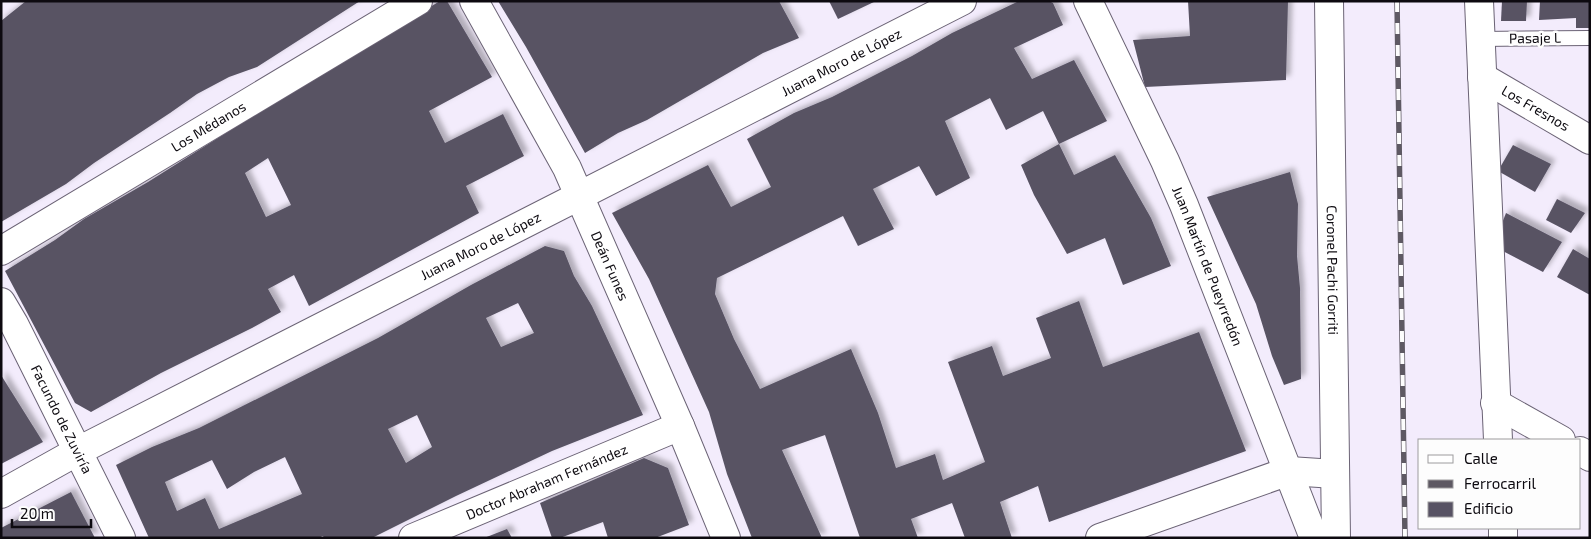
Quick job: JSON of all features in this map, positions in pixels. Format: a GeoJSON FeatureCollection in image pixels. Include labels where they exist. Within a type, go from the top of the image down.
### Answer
{"type":"FeatureCollection","features":[{"type":"Feature","properties":{"kind":"street","name":"Los Médanos"},"geometry":{"type":"LineString","coordinates":[[1,251],[418,1]]}},
{"type":"Feature","properties":{"kind":"street","name":"Deán Funes"},"geometry":{"type":"LineString","coordinates":[[474,1],[567,168],[680,426],[726,538]]}},
{"type":"Feature","properties":{"kind":"street","name":"Juana Moro de López"},"geometry":{"type":"LineString","coordinates":[[1,494],[78,451],[962,1]]}},
{"type":"Feature","properties":{"kind":"street","name":"Juan Martín de Pueyrredón"},"geometry":{"type":"LineString","coordinates":[[1088,1],[1165,161],[1184,205],[1314,538]]}},
{"type":"Feature","properties":{"kind":"street","name":"Coronel Pachi Gorriti"},"geometry":{"type":"LineString","coordinates":[[1329,1],[1336,538]]}},
{"type":"Feature","properties":{"kind":"street"},"geometry":{"type":"LineString","coordinates":[[1479,1],[1498,439]]}},
{"type":"Feature","properties":{"kind":"street","name":"Los Fresnos"},"geometry":{"type":"LineString","coordinates":[[1482,77],[1590,140]]}},
{"type":"Feature","properties":{"kind":"street","name":"Facundo de Zuviría"},"geometry":{"type":"LineString","coordinates":[[1,302],[14,324],[121,538]]}},
{"type":"Feature","properties":{"kind":"street"},"geometry":{"type":"LineString","coordinates":[[1496,403],[1559,439]]}},
{"type":"Feature","properties":{"kind":"street","name":"Doctor Abraham Fernández"},"geometry":{"type":"LineString","coordinates":[[412,538],[680,426]]}},
{"type":"Feature","properties":{"kind":"street"},"geometry":{"type":"LineString","coordinates":[[1100,538],[1289,471],[1335,474]]}},
{"type":"Feature","properties":{"kind":"lane","name":"Pasaje L"},"geometry":{"type":"LineString","coordinates":[[1480,39],[1590,38]]}},
{"type":"Feature","properties":{"kind":"building"},"geometry":{"type":"Polygon","coordinates":[[[26,1],[360,1],[257,67],[229,77],[197,94],[66,184],[1,222],[1,21],[26,1]]]}},
{"type":"Feature","properties":{"kind":"building"},"geometry":{"type":"Polygon","coordinates":[[[440,1],[447,1],[492,77],[429,111],[445,143],[503,114],[524,156],[466,186],[479,213],[309,306],[294,275],[268,289],[281,312],[161,373],[91,412],[75,403],[5,271],[55,240],[84,219],[148,182],[440,1]],[[268,158],[245,173],[266,217],[291,205],[268,158]]]}},
{"type":"Feature","properties":{"kind":"building"},"geometry":{"type":"Polygon","coordinates":[[[498,1],[779,1],[799,38],[763,53],[647,120],[618,133],[585,153],[498,1]]]}},
{"type":"Feature","properties":{"kind":"building"},"geometry":{"type":"Polygon","coordinates":[[[829,1],[876,1],[838,19],[829,1]]]}},
{"type":"Feature","properties":{"kind":"building"},"geometry":{"type":"Polygon","coordinates":[[[1019,1],[1049,1],[1053,3],[1063,25],[1014,48],[1032,79],[1074,60],[1107,121],[1059,144],[1043,111],[1006,130],[990,98],[945,121],[970,178],[936,196],[919,166],[873,189],[894,229],[858,246],[843,216],[717,278],[715,294],[734,339],[760,389],[851,349],[878,413],[896,468],[935,454],[943,480],[985,462],[948,362],[992,346],[1003,376],[1051,358],[1036,318],[1079,301],[1103,367],[1199,332],[1246,451],[1049,522],[1038,486],[1000,502],[1012,538],[965,538],[952,503],[911,519],[918,538],[860,538],[825,435],[782,450],[822,538],[752,538],[727,474],[709,412],[649,279],[612,213],[708,165],[731,207],[771,187],[747,139],[794,113],[832,97],[952,33],[1019,1]]]}},
{"type":"Feature","properties":{"kind":"building"},"geometry":{"type":"Polygon","coordinates":[[[1188,1],[1288,1],[1286,80],[1145,87],[1133,40],[1190,36],[1188,1]]]}},
{"type":"Feature","properties":{"kind":"building"},"geometry":{"type":"Polygon","coordinates":[[[1502,1],[1527,1],[1526,21],[1501,21],[1502,1]]]}},
{"type":"Feature","properties":{"kind":"building"},"geometry":{"type":"Polygon","coordinates":[[[1540,1],[1590,1],[1590,28],[1576,28],[1576,18],[1539,20],[1540,1]]]}},
{"type":"Feature","properties":{"kind":"building"},"geometry":{"type":"Polygon","coordinates":[[[1059,144],[1074,175],[1115,155],[1151,218],[1171,266],[1123,285],[1105,238],[1067,254],[1034,195],[1021,165],[1059,144]]]}},
{"type":"Feature","properties":{"kind":"building"},"geometry":{"type":"Polygon","coordinates":[[[1513,145],[1551,164],[1535,192],[1498,171],[1513,145]]]}},
{"type":"Feature","properties":{"kind":"building"},"geometry":{"type":"Polygon","coordinates":[[[1290,172],[1298,204],[1297,256],[1300,288],[1301,379],[1284,385],[1272,356],[1256,304],[1207,197],[1290,172]]]}},
{"type":"Feature","properties":{"kind":"building"},"geometry":{"type":"Polygon","coordinates":[[[1557,199],[1585,213],[1571,233],[1546,220],[1557,199]]]}},
{"type":"Feature","properties":{"kind":"building"},"geometry":{"type":"Polygon","coordinates":[[[1506,213],[1562,242],[1543,272],[1499,249],[1499,231],[1506,213]]]}},
{"type":"Feature","properties":{"kind":"building"},"geometry":{"type":"Polygon","coordinates":[[[545,246],[564,251],[574,276],[592,306],[643,415],[552,451],[372,538],[324,538],[323,536],[318,538],[149,538],[116,465],[152,447],[199,428],[378,338],[471,285],[545,246]],[[518,303],[486,318],[501,347],[534,333],[518,303]],[[417,415],[388,429],[406,463],[432,447],[417,415]],[[285,457],[254,472],[227,489],[212,460],[165,482],[177,511],[205,498],[219,529],[302,494],[285,457]]]}},
{"type":"Feature","properties":{"kind":"building"},"geometry":{"type":"Polygon","coordinates":[[[1573,249],[1590,259],[1590,295],[1557,277],[1573,249]]]}},
{"type":"Feature","properties":{"kind":"building"},"geometry":{"type":"Polygon","coordinates":[[[1,375],[43,442],[1,464],[1,375]]]}},
{"type":"Feature","properties":{"kind":"building"},"geometry":{"type":"Polygon","coordinates":[[[644,458],[668,468],[689,525],[655,538],[608,538],[603,522],[560,538],[552,538],[540,503],[644,458]]]}},
{"type":"Feature","properties":{"kind":"building"},"geometry":{"type":"Polygon","coordinates":[[[71,492],[95,538],[1,538],[1,528],[71,492]]]}},
{"type":"Feature","properties":{"kind":"building"},"geometry":{"type":"Polygon","coordinates":[[[507,529],[512,538],[484,538],[507,529]]]}},
{"type":"Feature","properties":{"kind":"railway"},"geometry":{"type":"LineString","coordinates":[[1397,1],[1405,538]]}}]}
